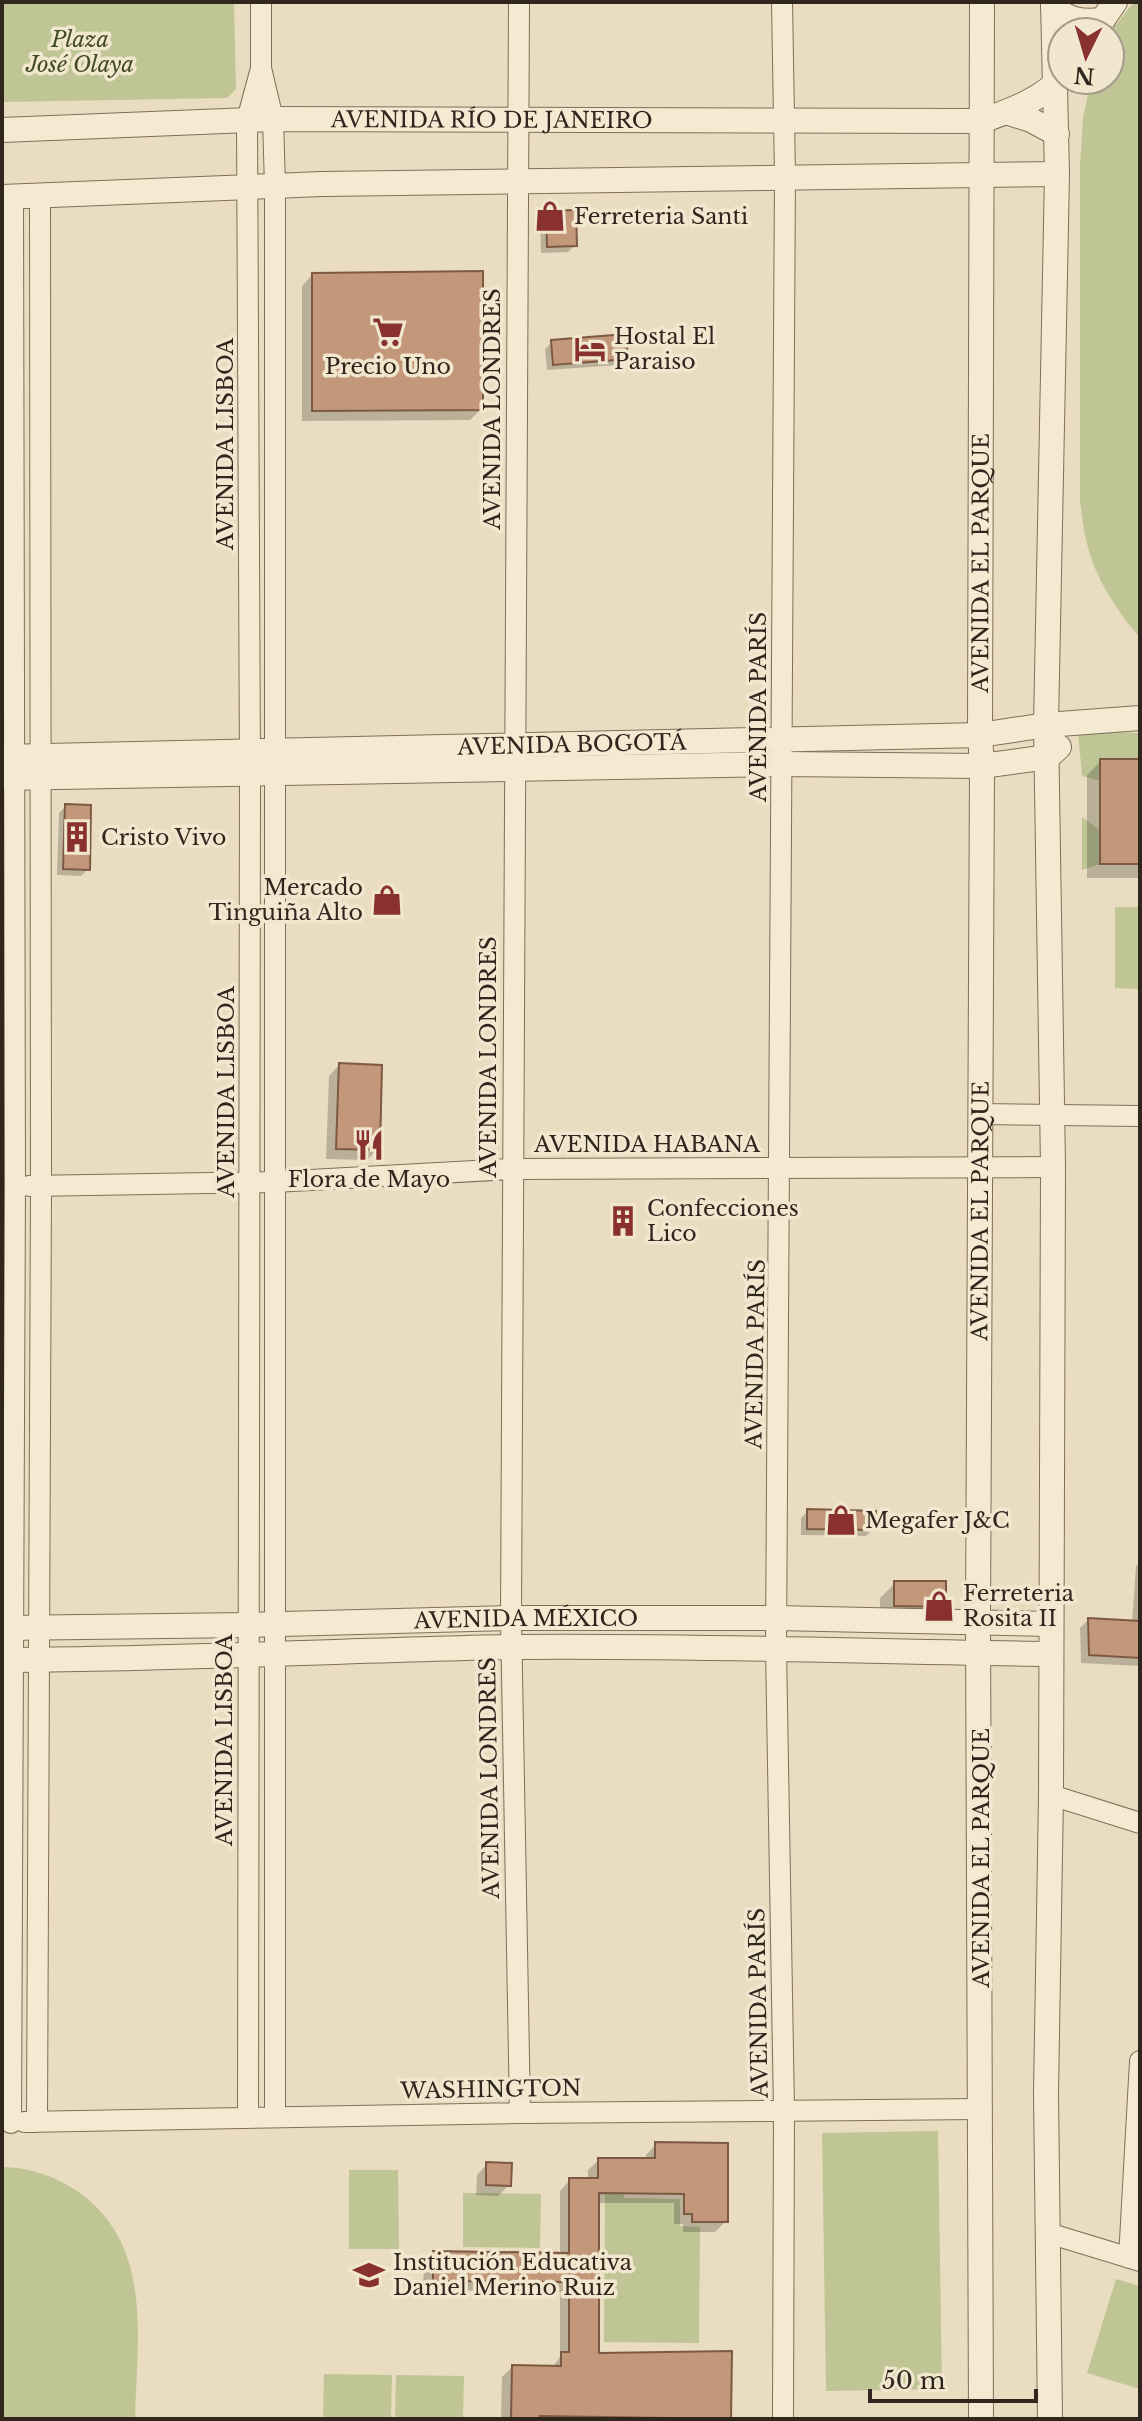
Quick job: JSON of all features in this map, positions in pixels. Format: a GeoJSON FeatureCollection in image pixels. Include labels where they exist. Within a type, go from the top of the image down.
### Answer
{"type":"FeatureCollection","features":[{"type":"Feature","properties":{"kind":"street","name":"AVENIDA LISBOA"},"geometry":{"type":"LineString","coordinates":[[261,2],[261,68],[273,119],[275,186],[275,2116]]}},
{"type":"Feature","properties":{"kind":"street","name":"AVENIDA LONDRES"},"geometry":{"type":"LineString","coordinates":[[519,2],[511,1647],[520,2113]]}},
{"type":"Feature","properties":{"kind":"street","name":"AVENIDA PARÍS"},"geometry":{"type":"LineString","coordinates":[[782,2],[785,176],[776,1648],[784,2110],[783,2419]]}},
{"type":"Feature","properties":{"kind":"street","name":"AVENIDA EL PARQUE"},"geometry":{"type":"LineString","coordinates":[[981,2419],[980,1114],[974,766],[980,735],[982,2]]}},
{"type":"Feature","properties":{"kind":"street","name":"AVENIDA LISBOA"},"geometry":{"type":"LineString","coordinates":[[248,2117],[250,762],[247,120],[261,68]]}},
{"type":"Feature","properties":{"kind":"street"},"geometry":{"type":"LineString","coordinates":[[982,121],[1006,112],[1046,87]]}},
{"type":"Feature","properties":{"kind":"street"},"geometry":{"type":"LineString","coordinates":[[1050,2419],[1046,2093],[1051,1795],[1053,1167],[1046,725],[1058,96]]}},
{"type":"Feature","properties":{"kind":"street"},"geometry":{"type":"LineString","coordinates":[[1006,112],[1031,120],[1057,134]]}},
{"type":"Feature","properties":{"kind":"street","name":"AVENIDA RÍO DE JANEIRO"},"geometry":{"type":"LineString","coordinates":[[2,130],[273,119],[982,121]]}},
{"type":"Feature","properties":{"kind":"street"},"geometry":{"type":"LineString","coordinates":[[6,2123],[8,197],[275,186],[1057,174]]}},
{"type":"Feature","properties":{"kind":"street"},"geometry":{"type":"LineString","coordinates":[[37,2122],[41,1186],[40,195]]}},
{"type":"Feature","properties":{"kind":"street","name":"AVENIDA BOGOTÁ"},"geometry":{"type":"LineString","coordinates":[[8,768],[782,752],[1140,718]]}},
{"type":"Feature","properties":{"kind":"street"},"geometry":{"type":"LineString","coordinates":[[1048,757],[1086,722]]}},
{"type":"Feature","properties":{"kind":"street","name":"AVENIDA BOGOTÁ"},"geometry":{"type":"LineString","coordinates":[[782,752],[974,766],[1048,757]]}},
{"type":"Feature","properties":{"kind":"street"},"geometry":{"type":"LineString","coordinates":[[980,1114],[1140,1116]]}},
{"type":"Feature","properties":{"kind":"street","name":"AVENIDA HABANA"},"geometry":{"type":"LineString","coordinates":[[9,1185],[250,1183],[512,1169],[1053,1167]]}},
{"type":"Feature","properties":{"kind":"street","name":"AVENIDA MÉXICO"},"geometry":{"type":"LineString","coordinates":[[7,1628],[511,1618],[776,1618],[1051,1624]]}},
{"type":"Feature","properties":{"kind":"street","name":"AVENIDA MÉXICO"},"geometry":{"type":"LineString","coordinates":[[8,1660],[275,1656],[511,1647],[776,1648],[1051,1654]]}},
{"type":"Feature","properties":{"kind":"street"},"geometry":{"type":"LineString","coordinates":[[1051,1795],[1140,1823]]}},
{"type":"Feature","properties":{"kind":"street"},"geometry":{"type":"LineString","coordinates":[[1048,2233],[1134,2259],[1140,2061]]}},
{"type":"Feature","properties":{"kind":"street","name":"WASHINGTON"},"geometry":{"type":"LineString","coordinates":[[6,2123],[275,2116],[980,2109]]}},
{"type":"Feature","properties":{"kind":"green space","name":"Plaza José Olaya"},"geometry":{"type":"Polygon","coordinates":[[[2,2],[234,2],[236,89],[227,98],[2,102],[2,2]]]}},
{"type":"Feature","properties":{"kind":"green space"},"geometry":{"type":"Polygon","coordinates":[[[1134,2],[1140,2],[1140,638],[1115,605],[1091,558],[1080,499],[1080,166],[1083,118],[1088,96],[1126,96],[1126,16],[1123,16],[1134,2]]]}},
{"type":"Feature","properties":{"kind":"green space"},"geometry":{"type":"Polygon","coordinates":[[[1078,731],[1140,733],[1140,759],[1101,759],[1100,781],[1082,776],[1078,731]]]}},
{"type":"Feature","properties":{"kind":"green space"},"geometry":{"type":"Polygon","coordinates":[[[1082,817],[1100,830],[1100,864],[1082,870],[1082,817]]]}},
{"type":"Feature","properties":{"kind":"green space"},"geometry":{"type":"Polygon","coordinates":[[[1115,907],[1140,907],[1140,989],[1115,988],[1115,907]]]}},
{"type":"Feature","properties":{"kind":"green space"},"geometry":{"type":"Polygon","coordinates":[[[938,2131],[942,2389],[826,2391],[822,2133],[938,2131]]]}},
{"type":"Feature","properties":{"kind":"green space"},"geometry":{"type":"Polygon","coordinates":[[[2,2167],[32,2171],[69,2186],[102,2213],[119,2238],[130,2265],[136,2294],[138,2357],[135,2419],[2,2419],[2,2167]]]}},
{"type":"Feature","properties":{"kind":"green space"},"geometry":{"type":"Polygon","coordinates":[[[349,2170],[398,2170],[399,2249],[349,2249],[349,2170]]]}},
{"type":"Feature","properties":{"kind":"green space"},"geometry":{"type":"Polygon","coordinates":[[[605,2179],[624,2179],[624,2198],[680,2199],[680,2226],[700,2227],[699,2343],[604,2342],[605,2179]]]}},
{"type":"Feature","properties":{"kind":"green space"},"geometry":{"type":"Polygon","coordinates":[[[463,2193],[541,2194],[540,2248],[463,2247],[463,2193]]]}},
{"type":"Feature","properties":{"kind":"green space"},"geometry":{"type":"Polygon","coordinates":[[[1116,2279],[1140,2286],[1140,2389],[1087,2373],[1116,2279]]]}},
{"type":"Feature","properties":{"kind":"green space"},"geometry":{"type":"Polygon","coordinates":[[[324,2374],[392,2375],[391,2419],[323,2419],[324,2374]]]}},
{"type":"Feature","properties":{"kind":"green space"},"geometry":{"type":"Polygon","coordinates":[[[396,2375],[464,2376],[463,2419],[395,2419],[396,2375]]]}},
{"type":"Feature","properties":{"kind":"building"},"geometry":{"type":"Polygon","coordinates":[[[576,210],[577,246],[547,247],[546,211],[576,210]]]}},
{"type":"Feature","properties":{"kind":"building"},"geometry":{"type":"Polygon","coordinates":[[[483,271],[483,410],[312,411],[312,273],[483,271]]]}},
{"type":"Feature","properties":{"kind":"building","name":"Hostal El Paraiso"},"geometry":{"type":"Polygon","coordinates":[[[626,334],[628,359],[553,365],[551,340],[626,334]]]}},
{"type":"Feature","properties":{"kind":"building"},"geometry":{"type":"Polygon","coordinates":[[[1100,759],[1140,759],[1140,864],[1100,864],[1100,759]]]}},
{"type":"Feature","properties":{"kind":"building","name":"Cristo Vivo"},"geometry":{"type":"Polygon","coordinates":[[[65,804],[91,805],[90,870],[63,869],[65,804]]]}},
{"type":"Feature","properties":{"kind":"building"},"geometry":{"type":"Polygon","coordinates":[[[339,1063],[382,1065],[380,1150],[336,1149],[339,1063]]]}},
{"type":"Feature","properties":{"kind":"building","name":"Megafer J&C"},"geometry":{"type":"Polygon","coordinates":[[[807,1509],[876,1511],[875,1530],[807,1529],[807,1509]]]}},
{"type":"Feature","properties":{"kind":"building"},"geometry":{"type":"Polygon","coordinates":[[[894,1581],[946,1581],[946,1607],[894,1606],[894,1581]]]}},
{"type":"Feature","properties":{"kind":"building"},"geometry":{"type":"Polygon","coordinates":[[[1088,1618],[1140,1621],[1140,1658],[1089,1655],[1088,1618]]]}},
{"type":"Feature","properties":{"kind":"building"},"geometry":{"type":"Polygon","coordinates":[[[655,2142],[728,2143],[728,2222],[692,2222],[692,2214],[684,2214],[684,2194],[599,2193],[599,2353],[732,2351],[731,2419],[540,2416],[540,2419],[511,2419],[512,2365],[561,2366],[561,2352],[569,2352],[569,2282],[433,2281],[433,2251],[569,2253],[569,2178],[598,2178],[598,2158],[655,2158],[655,2142]]]}},
{"type":"Feature","properties":{"kind":"building"},"geometry":{"type":"Polygon","coordinates":[[[486,2162],[512,2163],[511,2186],[486,2185],[486,2162]]]}},
{"type":"Feature","properties":{"kind":"place","name":"Ferreteria Santi"},"geometry":{"type":"Point","coordinates":[550,216]}},
{"type":"Feature","properties":{"kind":"place","name":"Precio Uno"},"geometry":{"type":"Point","coordinates":[388,332]}},
{"type":"Feature","properties":{"kind":"place","name":"Hostal El Paraiso"},"geometry":{"type":"Point","coordinates":[590,349]}},
{"type":"Feature","properties":{"kind":"place","name":"Cristo Vivo"},"geometry":{"type":"Point","coordinates":[77,837]}},
{"type":"Feature","properties":{"kind":"place","name":"Mercado Tinguiña Alto"},"geometry":{"type":"Point","coordinates":[387,900]}},
{"type":"Feature","properties":{"kind":"place","name":"Flora de Mayo"},"geometry":{"type":"Point","coordinates":[369,1145]}},
{"type":"Feature","properties":{"kind":"place","name":"Confecciones Lico"},"geometry":{"type":"Point","coordinates":[623,1221]}},
{"type":"Feature","properties":{"kind":"place","name":"Megafer J&C"},"geometry":{"type":"Point","coordinates":[841,1520]}},
{"type":"Feature","properties":{"kind":"place","name":"Ferreteria Rosita II"},"geometry":{"type":"Point","coordinates":[939,1606]}},
{"type":"Feature","properties":{"kind":"place","name":"Institución Educativa Daniel Merino Ruiz"},"geometry":{"type":"Point","coordinates":[369,2275]}}]}
